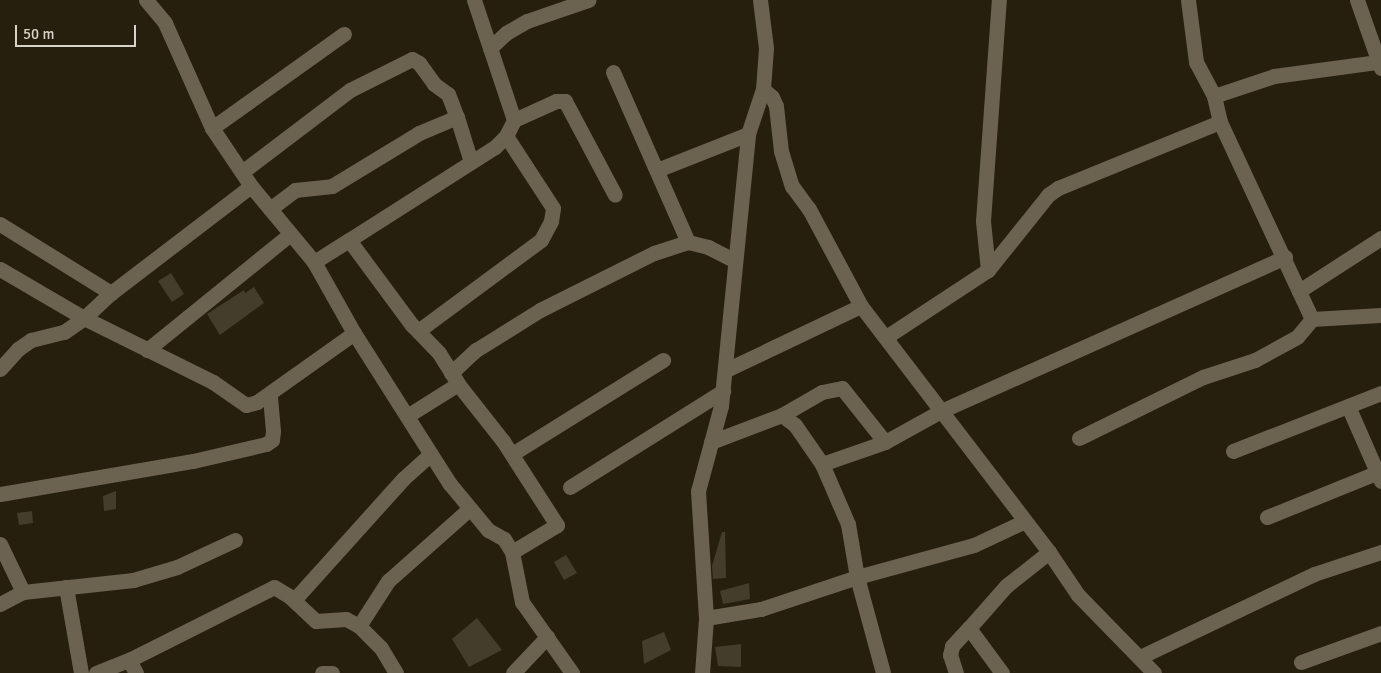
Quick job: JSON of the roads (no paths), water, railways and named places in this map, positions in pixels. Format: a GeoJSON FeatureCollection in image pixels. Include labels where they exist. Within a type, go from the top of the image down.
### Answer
{"type":"FeatureCollection","features":[{"type":"Feature","properties":{"kind":"street"},"geometry":{"type":"LineString","coordinates":[[146,0],[165,24],[212,128],[251,186],[314,262],[354,333],[431,454],[469,509],[488,530],[504,540],[512,552],[522,602],[572,673]]}},
{"type":"Feature","properties":{"kind":"street"},"geometry":{"type":"LineString","coordinates":[[474,0],[514,120]]}},
{"type":"Feature","properties":{"kind":"street"},"geometry":{"type":"LineString","coordinates":[[490,48],[506,33],[528,21],[588,0]]}},
{"type":"Feature","properties":{"kind":"street"},"geometry":{"type":"LineString","coordinates":[[702,673],[706,618],[698,491],[723,391],[748,134],[763,89],[766,48],[760,0]]}},
{"type":"Feature","properties":{"kind":"street"},"geometry":{"type":"LineString","coordinates":[[988,270],[983,221],[999,0]]}},
{"type":"Feature","properties":{"kind":"street"},"geometry":{"type":"LineString","coordinates":[[1188,0],[1196,62],[1214,96],[1220,122],[1285,257],[1312,319]]}},
{"type":"Feature","properties":{"kind":"street"},"geometry":{"type":"LineString","coordinates":[[1214,96],[1274,76],[1380,65],[1357,0]]}},
{"type":"Feature","properties":{"kind":"street"},"geometry":{"type":"LineString","coordinates":[[212,128],[344,34]]}},
{"type":"Feature","properties":{"kind":"street"},"geometry":{"type":"LineString","coordinates":[[242,172],[350,90],[412,58],[419,63],[434,84],[448,94],[471,162]]}},
{"type":"Feature","properties":{"kind":"street"},"geometry":{"type":"LineString","coordinates":[[613,72],[688,242]]}},
{"type":"Feature","properties":{"kind":"street"},"geometry":{"type":"LineString","coordinates":[[763,89],[772,97],[776,106],[781,150],[792,186],[809,209],[861,306],[1049,552],[1084,603],[1154,673]]}},
{"type":"Feature","properties":{"kind":"street"},"geometry":{"type":"LineString","coordinates":[[314,262],[471,162],[506,136],[514,120],[556,101],[565,101],[615,195]]}},
{"type":"Feature","properties":{"kind":"street"},"geometry":{"type":"LineString","coordinates":[[270,209],[295,190],[332,186],[419,133],[457,117]]}},
{"type":"Feature","properties":{"kind":"street"},"geometry":{"type":"LineString","coordinates":[[886,337],[988,270],[1048,195],[1058,188],[1220,122]]}},
{"type":"Feature","properties":{"kind":"street"},"geometry":{"type":"LineString","coordinates":[[656,170],[748,134]]}},
{"type":"Feature","properties":{"kind":"street"},"geometry":{"type":"LineString","coordinates":[[418,331],[541,240],[552,221],[553,208],[506,136]]}},
{"type":"Feature","properties":{"kind":"street"},"geometry":{"type":"LineString","coordinates":[[0,369],[18,349],[32,340],[64,332],[84,318],[111,293],[251,186]]}},
{"type":"Feature","properties":{"kind":"street"},"geometry":{"type":"LineString","coordinates":[[0,224],[111,293]]}},
{"type":"Feature","properties":{"kind":"street"},"geometry":{"type":"LineString","coordinates":[[147,350],[290,234]]}},
{"type":"Feature","properties":{"kind":"street"},"geometry":{"type":"LineString","coordinates":[[1299,291],[1381,238]]}},
{"type":"Feature","properties":{"kind":"street"},"geometry":{"type":"LineString","coordinates":[[349,240],[418,331],[439,352],[454,378],[512,454],[558,525],[512,552]]}},
{"type":"Feature","properties":{"kind":"street"},"geometry":{"type":"LineString","coordinates":[[407,416],[454,378],[476,350],[540,310],[654,253],[688,242],[708,247],[735,262]]}},
{"type":"Feature","properties":{"kind":"street"},"geometry":{"type":"LineString","coordinates":[[822,464],[885,442],[941,411],[1285,257]]}},
{"type":"Feature","properties":{"kind":"street"},"geometry":{"type":"LineString","coordinates":[[0,270],[84,318],[213,382],[246,405],[270,394],[354,333]]}},
{"type":"Feature","properties":{"kind":"street"},"geometry":{"type":"LineString","coordinates":[[726,370],[861,306]]}},
{"type":"Feature","properties":{"kind":"street"},"geometry":{"type":"LineString","coordinates":[[1079,438],[1203,377],[1255,360],[1297,337],[1312,319],[1381,314]]}},
{"type":"Feature","properties":{"kind":"street"},"geometry":{"type":"LineString","coordinates":[[512,454],[663,360]]}},
{"type":"Feature","properties":{"kind":"street"},"geometry":{"type":"LineString","coordinates":[[711,442],[782,415],[822,392],[842,388],[885,442]]}},
{"type":"Feature","properties":{"kind":"street"},"geometry":{"type":"LineString","coordinates":[[570,487],[723,391]]}},
{"type":"Feature","properties":{"kind":"street"},"geometry":{"type":"LineString","coordinates":[[1233,451],[1381,393]]}},
{"type":"Feature","properties":{"kind":"street"},"geometry":{"type":"LineString","coordinates":[[0,494],[193,461],[266,444],[272,440],[273,431],[270,394]]}},
{"type":"Feature","properties":{"kind":"street"},"geometry":{"type":"LineString","coordinates":[[1267,517],[1380,475],[1348,406]]}},
{"type":"Feature","properties":{"kind":"street"},"geometry":{"type":"LineString","coordinates":[[782,415],[795,425],[822,464],[848,524],[857,577],[884,673]]}},
{"type":"Feature","properties":{"kind":"street"},"geometry":{"type":"LineString","coordinates":[[294,600],[404,478],[431,454]]}},
{"type":"Feature","properties":{"kind":"street"},"geometry":{"type":"LineString","coordinates":[[359,626],[388,581],[469,509]]}},
{"type":"Feature","properties":{"kind":"street"},"geometry":{"type":"LineString","coordinates":[[706,618],[761,609],[857,577],[974,546],[1025,521]]}},
{"type":"Feature","properties":{"kind":"street"},"geometry":{"type":"LineString","coordinates":[[0,604],[23,592],[133,580],[177,567],[235,540]]}},
{"type":"Feature","properties":{"kind":"street"},"geometry":{"type":"LineString","coordinates":[[0,544],[23,592]]}},
{"type":"Feature","properties":{"kind":"street"},"geometry":{"type":"LineString","coordinates":[[956,673],[950,655],[952,646],[1006,586],[1049,552]]}},
{"type":"Feature","properties":{"kind":"street"},"geometry":{"type":"LineString","coordinates":[[1140,658],[1314,574],[1381,552]]}},
{"type":"Feature","properties":{"kind":"street"},"geometry":{"type":"LineString","coordinates":[[66,588],[81,673]]}},
{"type":"Feature","properties":{"kind":"street"},"geometry":{"type":"LineString","coordinates":[[96,673],[133,666],[268,588],[280,590],[294,600],[316,621],[346,619],[359,626],[381,648],[391,671]]}},
{"type":"Feature","properties":{"kind":"street"},"geometry":{"type":"LineString","coordinates":[[970,628],[1002,673]]}},
{"type":"Feature","properties":{"kind":"street"},"geometry":{"type":"LineString","coordinates":[[1301,662],[1381,633]]}},
{"type":"Feature","properties":{"kind":"street"},"geometry":{"type":"LineString","coordinates":[[513,673],[547,637]]}},
{"type":"Feature","properties":{"kind":"street"},"geometry":{"type":"LineString","coordinates":[[322,673],[332,673]]}}]}
